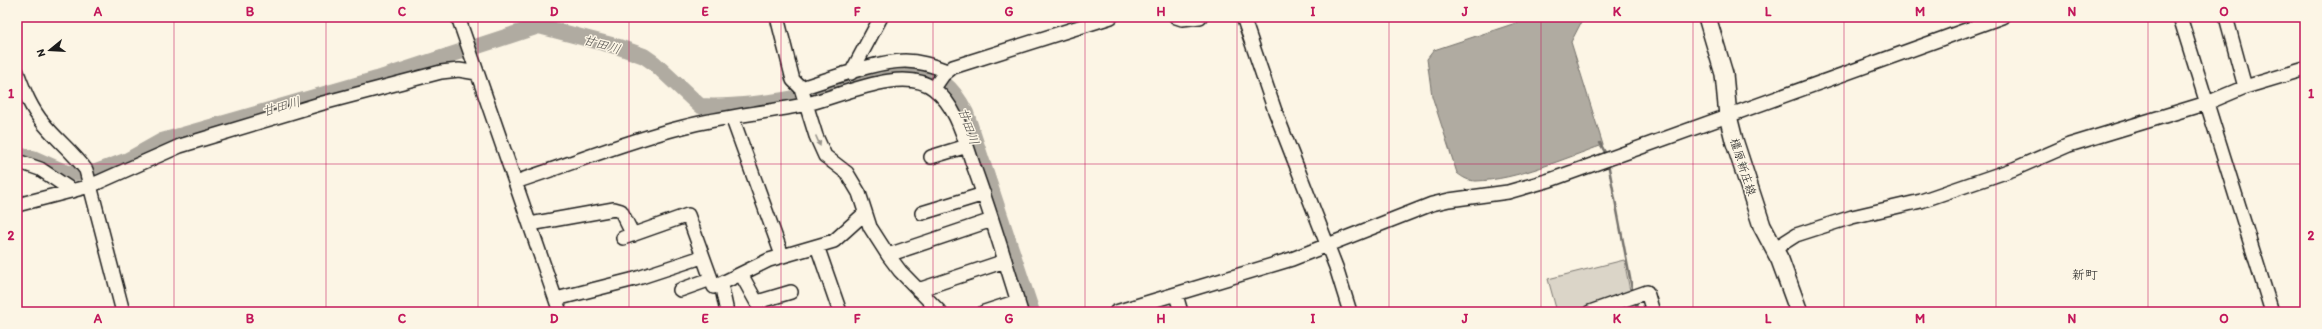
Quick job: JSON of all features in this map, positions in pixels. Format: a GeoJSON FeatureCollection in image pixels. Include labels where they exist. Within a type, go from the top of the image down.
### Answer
{"type":"FeatureCollection","features":[{"type":"Feature","properties":{"kind":"main road","name":"橿原新庄線"},"geometry":{"type":"LineString","coordinates":[[1707,17],[1726,87],[1728,116],[1759,216],[1774,248],[1799,312]]}},
{"type":"Feature","properties":{"kind":"street"},"geometry":{"type":"LineString","coordinates":[[458,17],[560,312]]}},
{"type":"Feature","properties":{"kind":"street"},"geometry":{"type":"LineString","coordinates":[[777,17],[793,80],[803,96],[816,136],[825,156],[847,173],[859,193],[870,227],[888,255],[939,312]]}},
{"type":"Feature","properties":{"kind":"street"},"geometry":{"type":"LineString","coordinates":[[851,73],[881,17]]}},
{"type":"Feature","properties":{"kind":"street"},"geometry":{"type":"LineString","coordinates":[[515,182],[670,130],[732,117],[803,96],[907,79],[922,82],[940,79],[1111,17]]}},
{"type":"Feature","properties":{"kind":"street"},"geometry":{"type":"LineString","coordinates":[[1176,17],[1182,19],[1200,17]]}},
{"type":"Feature","properties":{"kind":"street"},"geometry":{"type":"LineString","coordinates":[[1243,17],[1275,111],[1328,244],[1350,312]]}},
{"type":"Feature","properties":{"kind":"street"},"geometry":{"type":"LineString","coordinates":[[1123,311],[1292,259],[1432,204],[1449,200],[1508,192],[1607,160],[2002,17]]}},
{"type":"Feature","properties":{"kind":"street"},"geometry":{"type":"LineString","coordinates":[[2180,17],[2272,312]]}},
{"type":"Feature","properties":{"kind":"street"},"geometry":{"type":"LineString","coordinates":[[2226,17],[2245,87]]}},
{"type":"Feature","properties":{"kind":"street"},"geometry":{"type":"LineString","coordinates":[[803,96],[851,73],[904,61],[922,63],[940,79],[967,146],[984,194],[1020,306],[984,312]]}},
{"type":"Feature","properties":{"kind":"street"},"geometry":{"type":"LineString","coordinates":[[1774,248],[1796,235],[1852,217],[1921,201],[2014,169],[2069,144],[2207,103],[2245,87],[2305,69]]}},
{"type":"Feature","properties":{"kind":"street"},"geometry":{"type":"LineString","coordinates":[[17,205],[73,191],[88,179],[180,146],[316,105],[441,72],[459,70],[477,74]]}},
{"type":"Feature","properties":{"kind":"street"},"geometry":{"type":"LineString","coordinates":[[17,72],[30,106],[43,123],[78,159],[88,179],[123,312]]}},
{"type":"Feature","properties":{"kind":"street"},"geometry":{"type":"LineString","coordinates":[[732,117],[782,255]]}},
{"type":"Feature","properties":{"kind":"street"},"geometry":{"type":"LineString","coordinates":[[931,157],[967,146]]}},
{"type":"Feature","properties":{"kind":"street"},"geometry":{"type":"LineString","coordinates":[[17,162],[40,169],[73,191]]}},
{"type":"Feature","properties":{"kind":"street"},"geometry":{"type":"LineString","coordinates":[[922,213],[984,194]]}},
{"type":"Feature","properties":{"kind":"street"},"geometry":{"type":"LineString","coordinates":[[530,224],[614,208],[621,211],[628,237],[688,215],[702,257],[716,282],[727,312]]}},
{"type":"Feature","properties":{"kind":"street"},"geometry":{"type":"LineString","coordinates":[[680,290],[716,282],[741,274],[782,255],[817,246],[840,237],[865,213]]}},
{"type":"Feature","properties":{"kind":"street"},"geometry":{"type":"LineString","coordinates":[[888,255],[992,220]]}},
{"type":"Feature","properties":{"kind":"street"},"geometry":{"type":"LineString","coordinates":[[817,246],[840,312]]}},
{"type":"Feature","properties":{"kind":"street"},"geometry":{"type":"LineString","coordinates":[[556,299],[635,279],[702,257]]}},
{"type":"Feature","properties":{"kind":"street"},"geometry":{"type":"LineString","coordinates":[[918,290],[1005,260]]}},
{"type":"Feature","properties":{"kind":"street"},"geometry":{"type":"LineString","coordinates":[[741,274],[760,307],[790,292]]}},
{"type":"Feature","properties":{"kind":"street"},"geometry":{"type":"LineString","coordinates":[[1590,312],[1647,292],[1653,312]]}},
{"type":"Feature","properties":{"kind":"street"},"geometry":{"type":"LineString","coordinates":[[1176,295],[1181,312]]}},
{"type":"Feature","properties":{"kind":"shaded area"},"geometry":{"type":"Polygon","coordinates":[[[1534,17],[1584,17],[1571,42],[1603,145],[1541,168],[1508,177],[1476,181],[1466,179],[1457,173],[1432,96],[1427,59],[1434,50],[1534,17]]]}},
{"type":"Feature","properties":{"kind":"shaded area"},"geometry":{"type":"Polygon","coordinates":[[[1624,260],[1631,296],[1583,312],[1557,312],[1548,279],[1624,260]]]}},
{"type":"Feature","properties":{"kind":"waterway","name":"甘田川"},"geometry":{"type":"LineString","coordinates":[[17,155],[33,158],[67,173],[96,172],[128,160],[162,141],[377,79],[539,26],[619,47],[644,56],[654,63],[700,106],[754,104],[783,100],[809,95],[875,75],[896,71],[915,71],[934,76],[951,90],[966,113],[1032,312]]}},
{"type":"Feature","properties":{"kind":"waterway"},"geometry":{"type":"LineString","coordinates":[[1600,143],[1607,156]]}},
{"type":"Feature","properties":{"kind":"waterway"},"geometry":{"type":"LineString","coordinates":[[1608,163],[1633,294]]}},
{"type":"Feature","properties":{"kind":"waterway"},"geometry":{"type":"LineString","coordinates":[[1635,300],[1638,312]]}},
{"type":"Feature","properties":{"kind":"district","name":"新町"},"geometry":{"type":"Point","coordinates":[2085,274]}}]}
